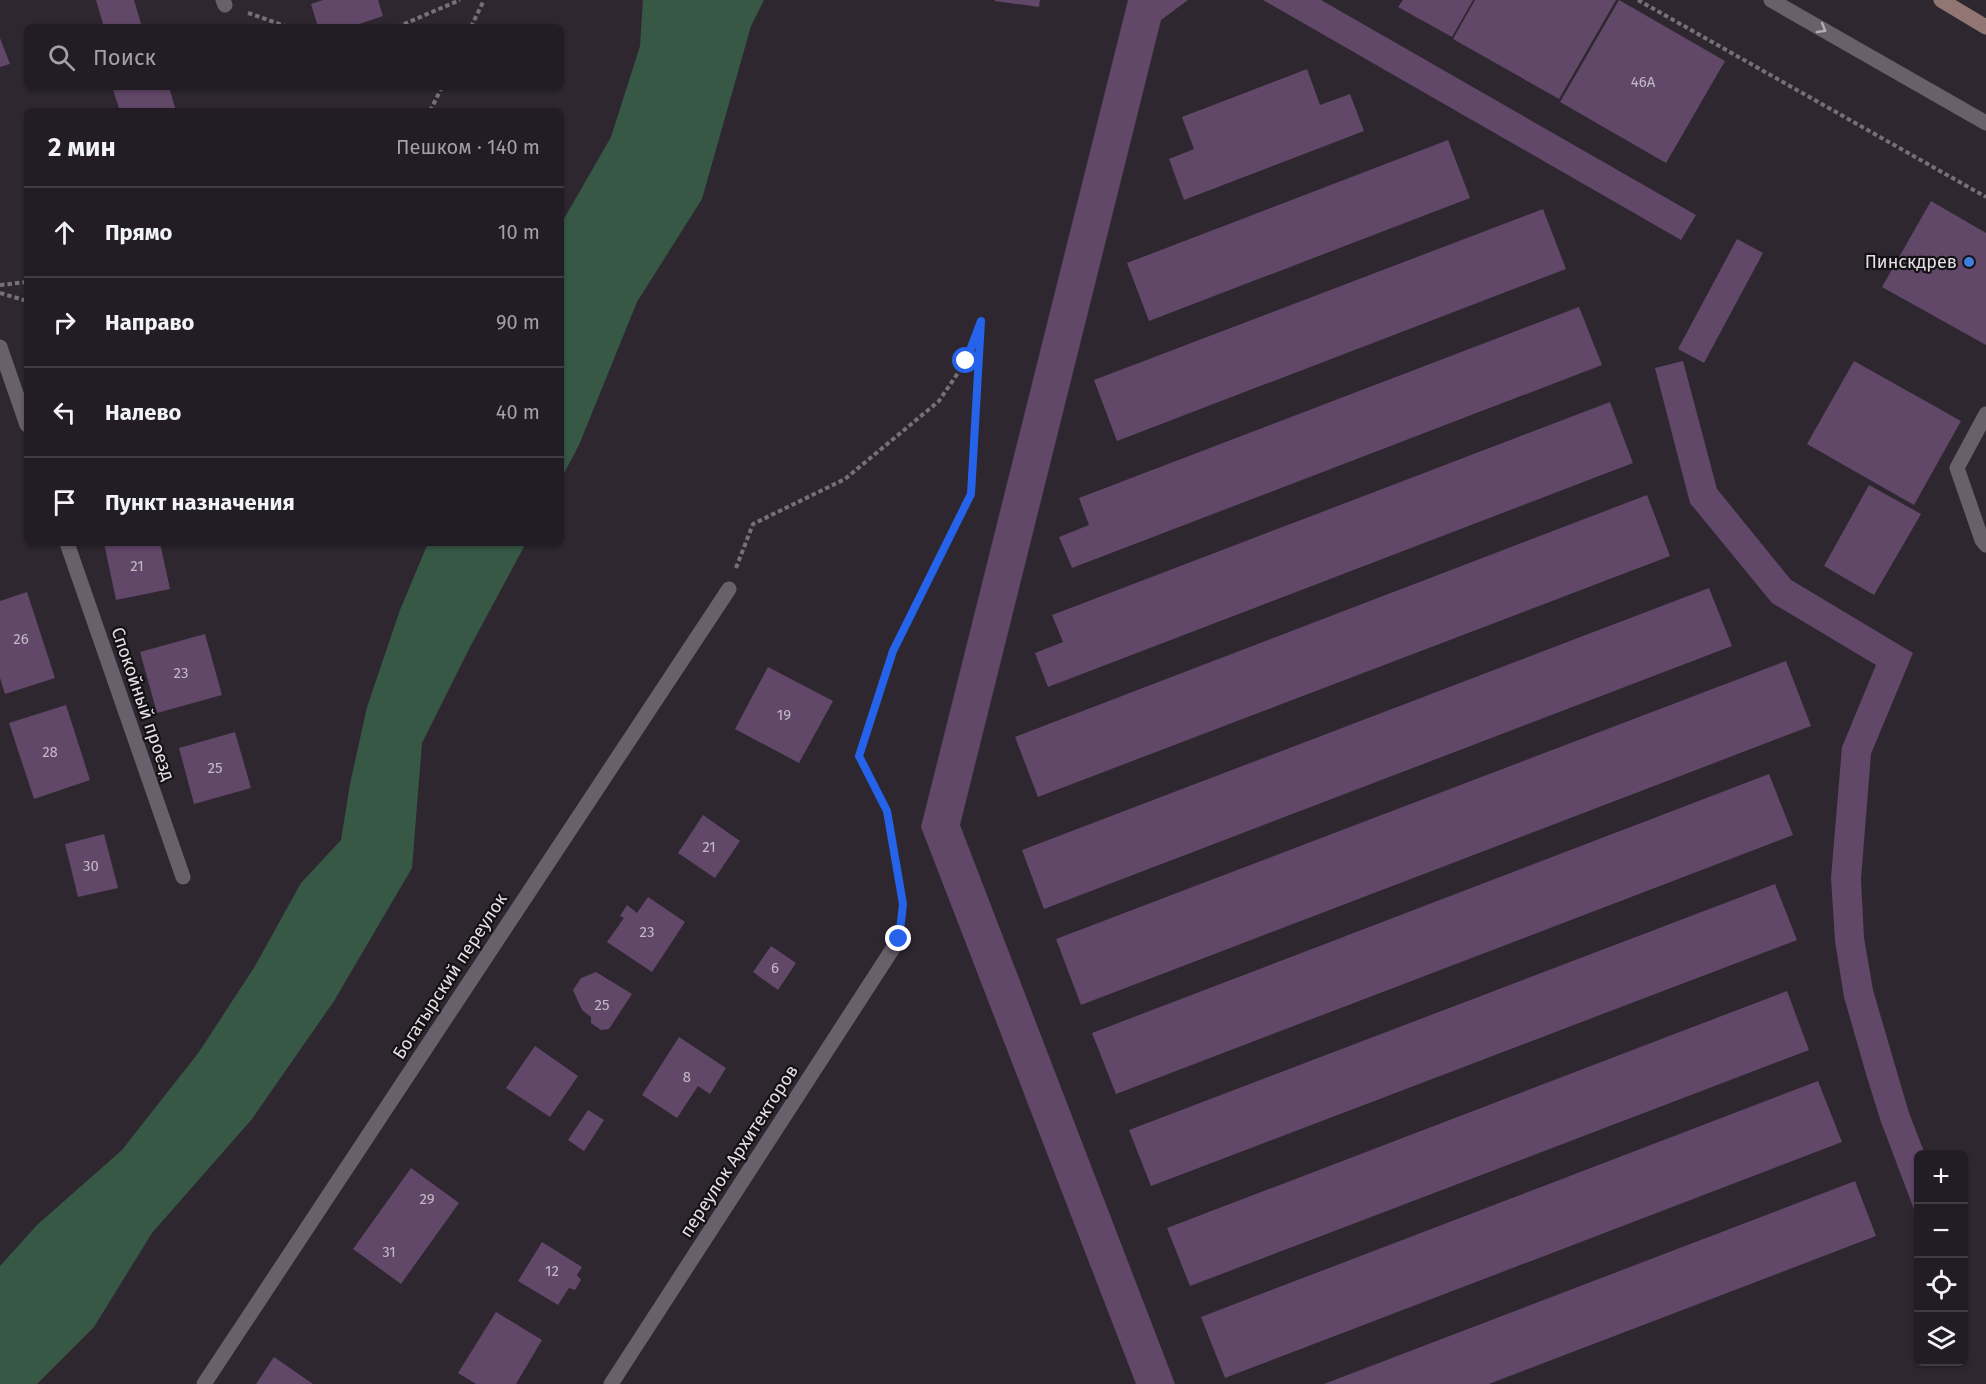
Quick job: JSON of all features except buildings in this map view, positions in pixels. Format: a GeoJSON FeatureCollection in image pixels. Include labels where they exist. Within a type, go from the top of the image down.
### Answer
{"type":"FeatureCollection","features":[{"type":"Feature","properties":{"kind":"main road"},"geometry":{"type":"LineString","coordinates":[[1941,0],[1986,27]]}},
{"type":"Feature","properties":{"kind":"street"},"geometry":{"type":"LineString","coordinates":[[1771,0],[1986,123]]}},
{"type":"Feature","properties":{"kind":"street"},"geometry":{"type":"LineString","coordinates":[[0,347],[24,416]]}},
{"type":"Feature","properties":{"kind":"street"},"geometry":{"type":"LineString","coordinates":[[1986,414],[1957,468],[1982,540],[1986,545]]}},
{"type":"Feature","properties":{"kind":"street","name":"Спокойный проезд"},"geometry":{"type":"LineString","coordinates":[[69,546],[183,877]]}},
{"type":"Feature","properties":{"kind":"street","name":"Богатырский переулок"},"geometry":{"type":"LineString","coordinates":[[204,1384],[729,589]]}},
{"type":"Feature","properties":{"kind":"street","name":"переулок Архитекторов"},"geometry":{"type":"LineString","coordinates":[[611,1384],[899,939]]}},
{"type":"Feature","properties":{"kind":"path"},"geometry":{"type":"LineString","coordinates":[[404,24],[460,0]]}},
{"type":"Feature","properties":{"kind":"path"},"geometry":{"type":"LineString","coordinates":[[472,24],[484,0]]}},
{"type":"Feature","properties":{"kind":"path"},"geometry":{"type":"LineString","coordinates":[[1638,0],[1986,197]]}},
{"type":"Feature","properties":{"kind":"path"},"geometry":{"type":"LineString","coordinates":[[224,3],[280,24]]}},
{"type":"Feature","properties":{"kind":"path"},"geometry":{"type":"LineString","coordinates":[[432,108],[440,90]]}},
{"type":"Feature","properties":{"kind":"path"},"geometry":{"type":"LineString","coordinates":[[0,285],[24,282]]}},
{"type":"Feature","properties":{"kind":"path"},"geometry":{"type":"LineString","coordinates":[[0,293],[24,300]]}},
{"type":"Feature","properties":{"kind":"path"},"geometry":{"type":"LineString","coordinates":[[729,589],[753,524],[845,479],[939,401],[966,361],[981,321],[971,494],[893,651],[859,756],[887,811],[903,904],[899,939]]}},
{"type":"Feature","properties":{"kind":"green space"},"geometry":{"type":"Polygon","coordinates":[[[643,0],[764,0],[751,26],[702,199],[637,302],[579,445],[564,473],[564,219],[611,137],[640,46],[643,0]]]}},
{"type":"Feature","properties":{"kind":"green space"},"geometry":{"type":"Polygon","coordinates":[[[427,546],[524,546],[422,743],[412,868],[334,1001],[252,1119],[152,1233],[94,1327],[37,1384],[0,1384],[0,1266],[37,1225],[122,1150],[199,1052],[255,966],[301,883],[341,840],[350,784],[367,707],[400,610],[427,546]]]}},
{"type":"Feature","properties":{"kind":"place","name":"Пинскдрев"},"geometry":{"type":"Point","coordinates":[1969,262]}},
{"type":"Feature","properties":{"kind":"route"},"geometry":{"type":"LineString","coordinates":[[899,939],[903,904],[887,811],[859,756],[893,651],[971,494],[981,321],[966,361]]}}]}
